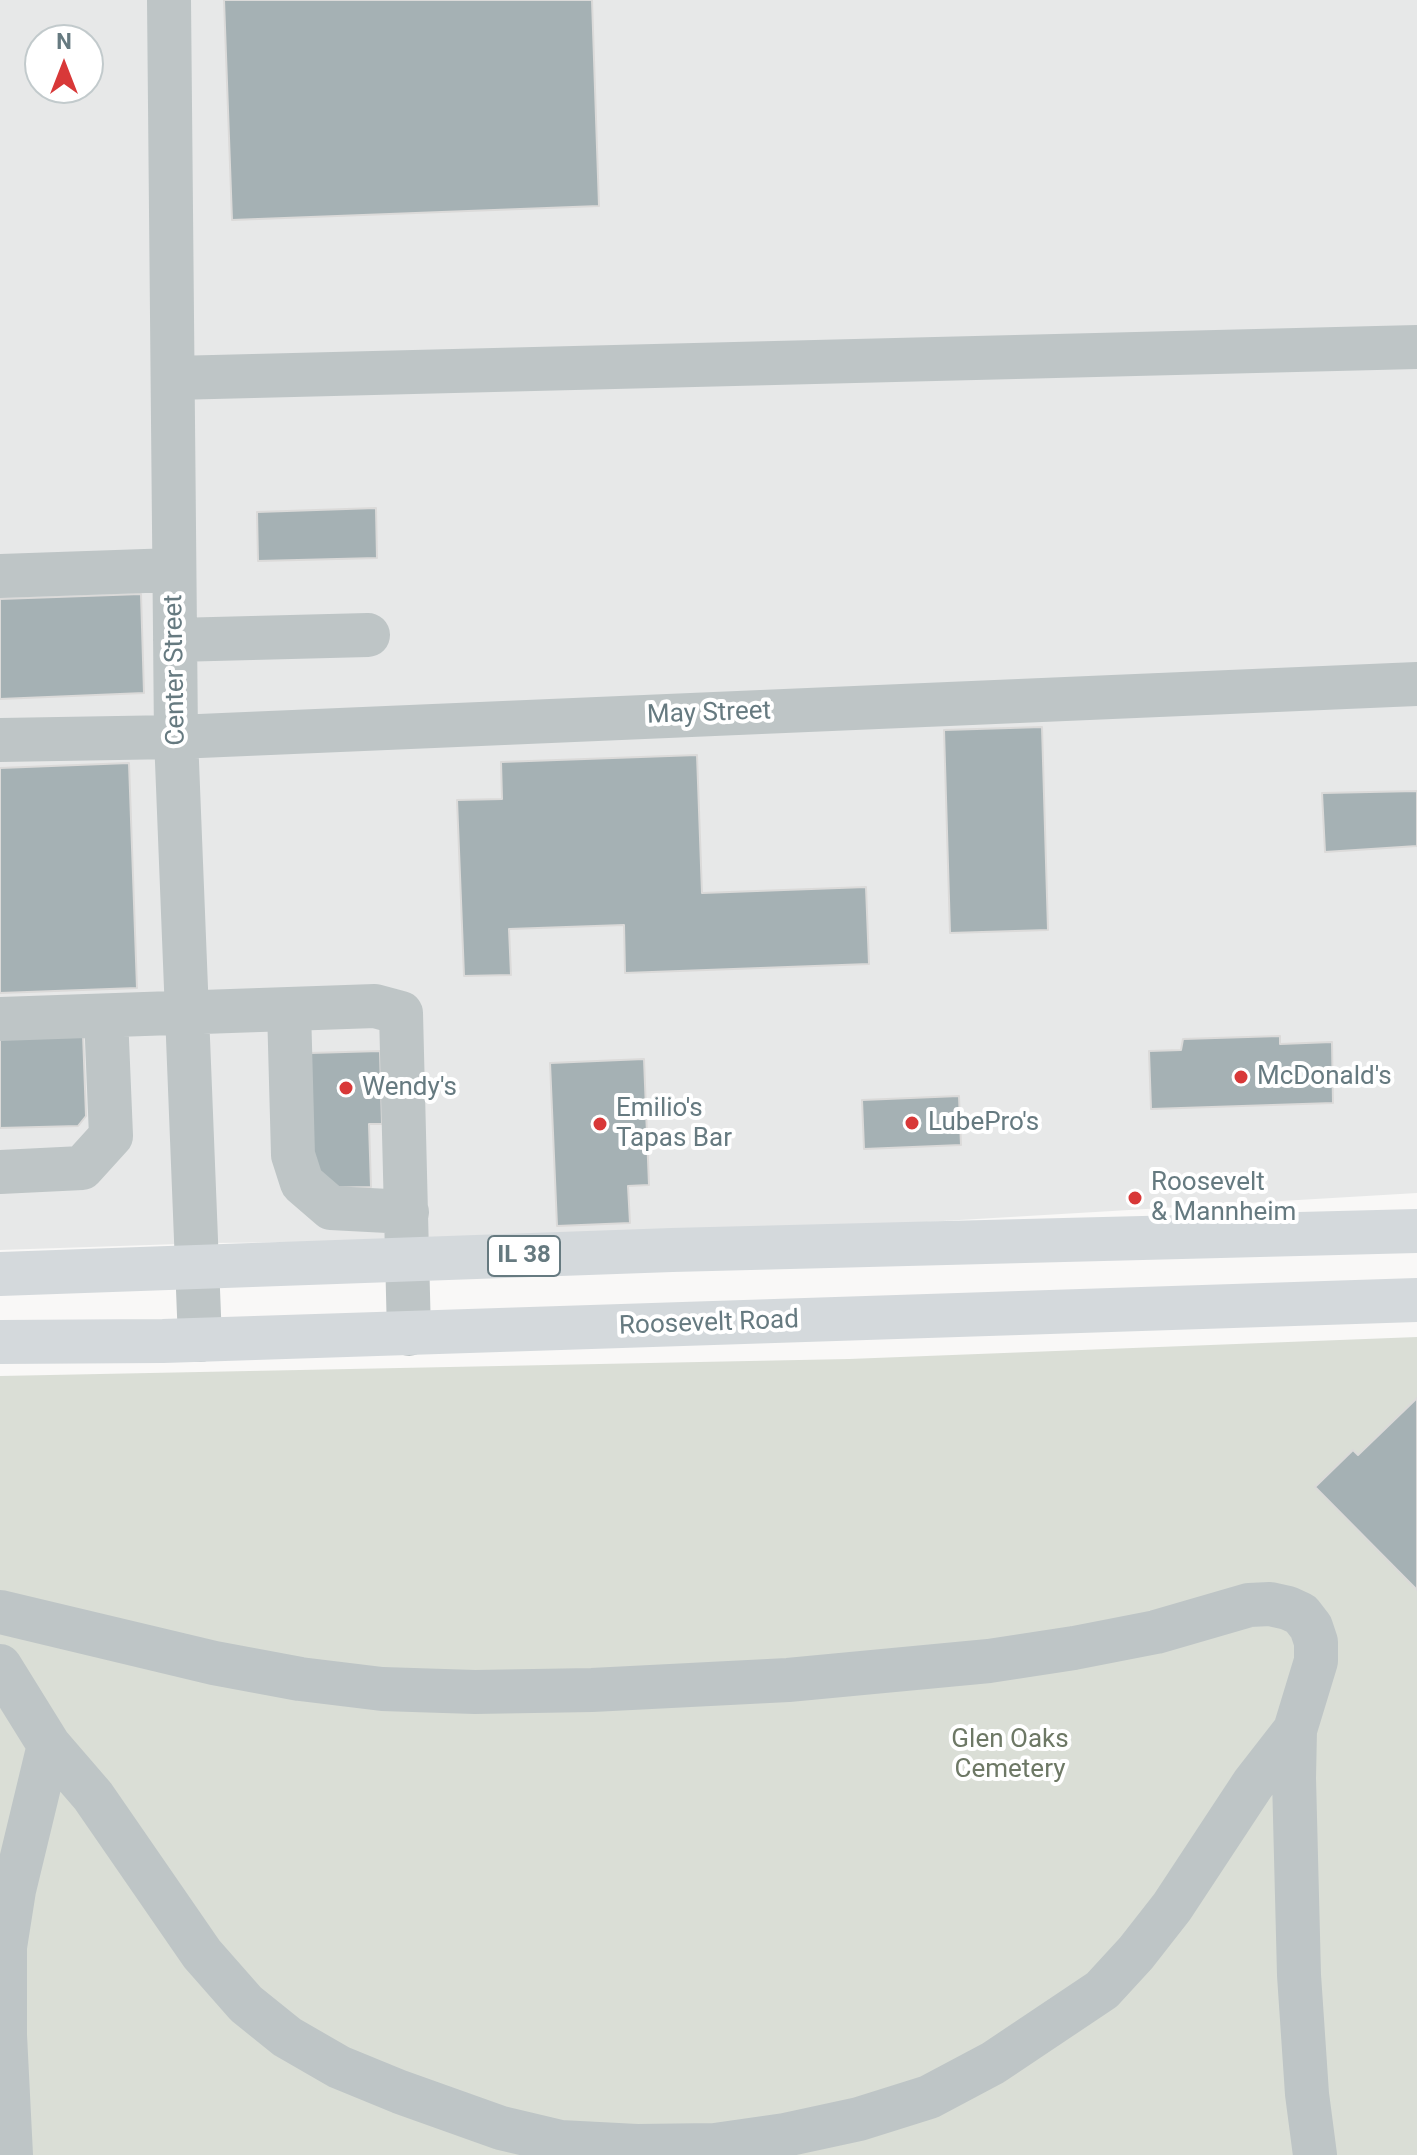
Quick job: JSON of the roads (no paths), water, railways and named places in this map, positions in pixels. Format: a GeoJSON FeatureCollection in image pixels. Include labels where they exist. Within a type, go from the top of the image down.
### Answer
{"type":"FeatureCollection","features":[{"type":"Feature","properties":{"kind":"main road","name":"IL 38"},"geometry":{"type":"LineString","coordinates":[[0,1274],[883,1244],[1417,1231]]}},
{"type":"Feature","properties":{"kind":"main road","name":"Roosevelt Road"},"geometry":{"type":"LineString","coordinates":[[0,1342],[409,1334],[1417,1300]]}},
{"type":"Feature","properties":{"kind":"street"},"geometry":{"type":"LineString","coordinates":[[151,0],[169,0]]}},
{"type":"Feature","properties":{"kind":"street","name":"Center Street"},"geometry":{"type":"LineString","coordinates":[[169,0],[176,737],[200,1340]]}},
{"type":"Feature","properties":{"kind":"street"},"geometry":{"type":"LineString","coordinates":[[173,378],[1417,347]]}},
{"type":"Feature","properties":{"kind":"street"},"geometry":{"type":"LineString","coordinates":[[0,576],[174,570]]}},
{"type":"Feature","properties":{"kind":"street"},"geometry":{"type":"LineString","coordinates":[[175,640],[368,635]]}},
{"type":"Feature","properties":{"kind":"street","name":"May Street"},"geometry":{"type":"LineString","coordinates":[[0,740],[176,737],[1417,684]]}},
{"type":"Feature","properties":{"kind":"street"},"geometry":{"type":"LineString","coordinates":[[0,1019],[375,1006],[401,1013],[409,1334]]}},
{"type":"Feature","properties":{"kind":"street"},"geometry":{"type":"LineString","coordinates":[[289,1009],[293,1155],[302,1183],[331,1208],[407,1212]]}},
{"type":"Feature","properties":{"kind":"street"},"geometry":{"type":"LineString","coordinates":[[0,1172],[82,1168],[111,1136],[106,1016]]}},
{"type":"Feature","properties":{"kind":"street"},"geometry":{"type":"LineString","coordinates":[[0,1612],[214,1663],[300,1679],[382,1689],[475,1692],[592,1690],[788,1680],[989,1661],[1101,1643],[1156,1632],[1249,1605],[1270,1604],[1301,1614],[1311,1627],[1316,1642],[1316,1661],[1295,1730],[1299,1975],[1307,2094],[1315,2155]]}},
{"type":"Feature","properties":{"kind":"street"},"geometry":{"type":"LineString","coordinates":[[0,1666],[49,1745],[93,1796],[202,1954],[246,2004],[287,2037],[339,2067],[400,2092],[502,2142],[564,2149],[715,2145],[785,2135],[859,2119],[929,2097],[993,2063],[1102,1990],[1136,1953],[1172,1907],[1253,1784],[1295,1730]]}},
{"type":"Feature","properties":{"kind":"street"},"geometry":{"type":"LineString","coordinates":[[11,2155],[5,2035],[5,1947],[14,1890],[49,1745]]}},
{"type":"Feature","properties":{"kind":"place","name":"McDonald's"},"geometry":{"type":"Point","coordinates":[1241,1077]}},
{"type":"Feature","properties":{"kind":"place","name":"Wendy's"},"geometry":{"type":"Point","coordinates":[346,1088]}},
{"type":"Feature","properties":{"kind":"place","name":"LubePro's"},"geometry":{"type":"Point","coordinates":[912,1123]}},
{"type":"Feature","properties":{"kind":"place","name":"Emilio's Tapas Bar"},"geometry":{"type":"Point","coordinates":[600,1124]}},
{"type":"Feature","properties":{"kind":"place","name":"Roosevelt & Mannheim"},"geometry":{"type":"Point","coordinates":[1135,1198]}},
{"type":"Feature","properties":{"kind":"park label","name":"Glen Oaks Cemetery"},"geometry":{"type":"Point","coordinates":[1010,1755]}}]}
